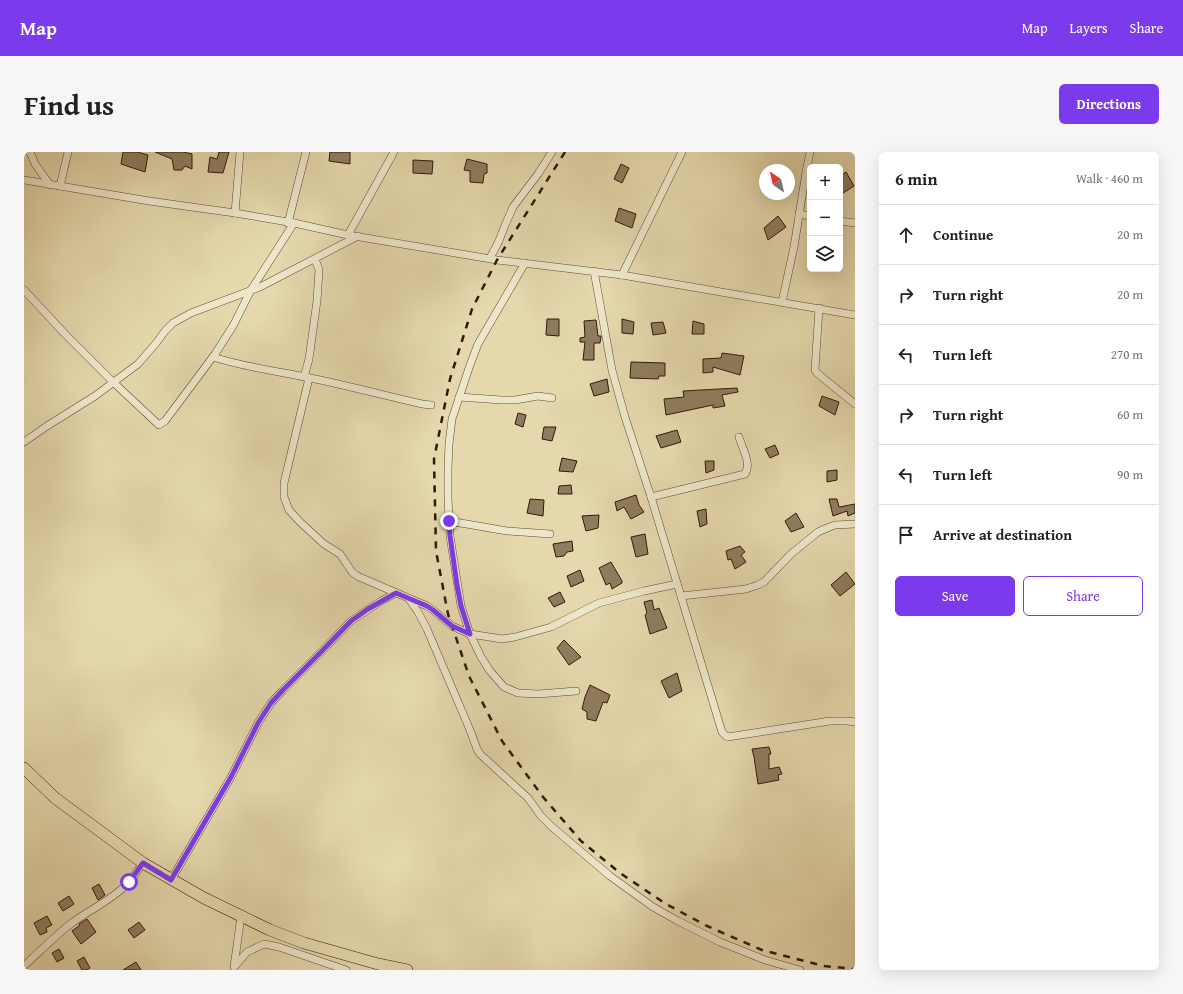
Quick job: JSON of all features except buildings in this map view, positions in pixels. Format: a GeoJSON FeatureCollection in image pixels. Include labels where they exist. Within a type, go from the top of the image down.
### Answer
{"type":"FeatureCollection","features":[{"type":"Feature","properties":{"kind":"main road"},"geometry":{"type":"LineString","coordinates":[[24,768],[55,798],[143,863],[204,898],[270,930],[304,943],[378,964],[407,970]]}},
{"type":"Feature","properties":{"kind":"street"},"geometry":{"type":"LineString","coordinates":[[30,152],[35,164],[50,185]]}},
{"type":"Feature","properties":{"kind":"street"},"geometry":{"type":"LineString","coordinates":[[60,186],[68,152]]}},
{"type":"Feature","properties":{"kind":"street"},"geometry":{"type":"LineString","coordinates":[[235,213],[240,152]]}},
{"type":"Feature","properties":{"kind":"street"},"geometry":{"type":"LineString","coordinates":[[24,290],[113,382],[159,425],[165,421],[213,357],[233,326],[251,290],[291,223],[306,152]]}},
{"type":"Feature","properties":{"kind":"street"},"geometry":{"type":"LineString","coordinates":[[348,235],[394,152]]}},
{"type":"Feature","properties":{"kind":"street"},"geometry":{"type":"LineString","coordinates":[[490,258],[513,207],[538,174],[552,152]]}},
{"type":"Feature","properties":{"kind":"street"},"geometry":{"type":"LineString","coordinates":[[622,275],[682,152]]}},
{"type":"Feature","properties":{"kind":"street"},"geometry":{"type":"LineString","coordinates":[[782,302],[794,247],[810,152]]}},
{"type":"Feature","properties":{"kind":"street"},"geometry":{"type":"LineString","coordinates":[[24,180],[149,201],[235,213],[348,235],[490,258],[622,275],[855,315]]}},
{"type":"Feature","properties":{"kind":"street"},"geometry":{"type":"LineString","coordinates":[[799,214],[807,215]]}},
{"type":"Feature","properties":{"kind":"street"},"geometry":{"type":"LineString","coordinates":[[843,221],[855,223]]}},
{"type":"Feature","properties":{"kind":"street"},"geometry":{"type":"LineString","coordinates":[[24,442],[95,396],[138,364],[173,323],[191,313],[277,279],[358,236]]}},
{"type":"Feature","properties":{"kind":"street"},"geometry":{"type":"LineString","coordinates":[[315,259],[319,270],[317,301],[306,377],[284,484],[284,497],[289,510],[324,544],[340,554],[352,572],[357,576],[433,610],[452,626],[470,634],[499,639],[515,637],[556,625],[599,603],[677,584]]}},
{"type":"Feature","properties":{"kind":"street"},"geometry":{"type":"LineString","coordinates":[[525,263],[478,344],[452,419],[449,444],[448,499],[450,536],[461,606],[470,634],[481,657],[499,683],[509,690],[518,693],[538,694],[576,691]]}},
{"type":"Feature","properties":{"kind":"street"},"geometry":{"type":"LineString","coordinates":[[594,271],[612,370],[625,417],[651,496],[723,734],[728,737],[830,721],[855,722]]}},
{"type":"Feature","properties":{"kind":"street"},"geometry":{"type":"LineString","coordinates":[[819,308],[815,370],[855,404]]}},
{"type":"Feature","properties":{"kind":"street"},"geometry":{"type":"LineString","coordinates":[[213,357],[238,364],[306,377],[431,405]]}},
{"type":"Feature","properties":{"kind":"street"},"geometry":{"type":"LineString","coordinates":[[459,397],[501,400],[515,400],[538,396],[552,398]]}},
{"type":"Feature","properties":{"kind":"street"},"geometry":{"type":"LineString","coordinates":[[651,496],[745,474],[747,472],[747,461],[738,438]]}},
{"type":"Feature","properties":{"kind":"street"},"geometry":{"type":"LineString","coordinates":[[449,521],[507,531],[550,534]]}},
{"type":"Feature","properties":{"kind":"street"},"geometry":{"type":"LineString","coordinates":[[681,596],[746,589],[758,585],[764,582],[791,554],[818,532],[835,526],[855,524]]}},
{"type":"Feature","properties":{"kind":"street"},"geometry":{"type":"LineString","coordinates":[[171,880],[212,811],[258,723],[271,703],[351,621],[368,609],[396,593]]}},
{"type":"Feature","properties":{"kind":"street"},"geometry":{"type":"LineString","coordinates":[[409,598],[418,612],[432,641],[480,754],[528,798],[540,816],[610,876],[659,910],[720,942],[764,960],[800,970]]}},
{"type":"Feature","properties":{"kind":"street"},"geometry":{"type":"LineString","coordinates":[[24,966],[69,925],[102,904],[124,887],[143,863]]}},
{"type":"Feature","properties":{"kind":"street"},"geometry":{"type":"LineString","coordinates":[[234,968],[241,916]]}},
{"type":"Feature","properties":{"kind":"street"},"geometry":{"type":"LineString","coordinates":[[234,968],[247,952],[264,944],[279,947],[346,970]]}},
{"type":"Feature","properties":{"kind":"railway"},"geometry":{"type":"LineString","coordinates":[[565,152],[497,260],[472,309],[450,379],[434,459],[436,551],[448,614],[469,676],[502,741],[543,797],[581,841],[620,873],[666,904],[707,926],[762,950],[824,966],[855,969]]}},
{"type":"Feature","properties":{"kind":"route"},"geometry":{"type":"LineString","coordinates":[[129,882],[143,863],[171,880],[208,818],[231,777],[258,723],[271,703],[351,621],[368,609],[396,593],[427,606],[452,626],[470,634],[461,606],[457,585],[449,521]]}}]}
